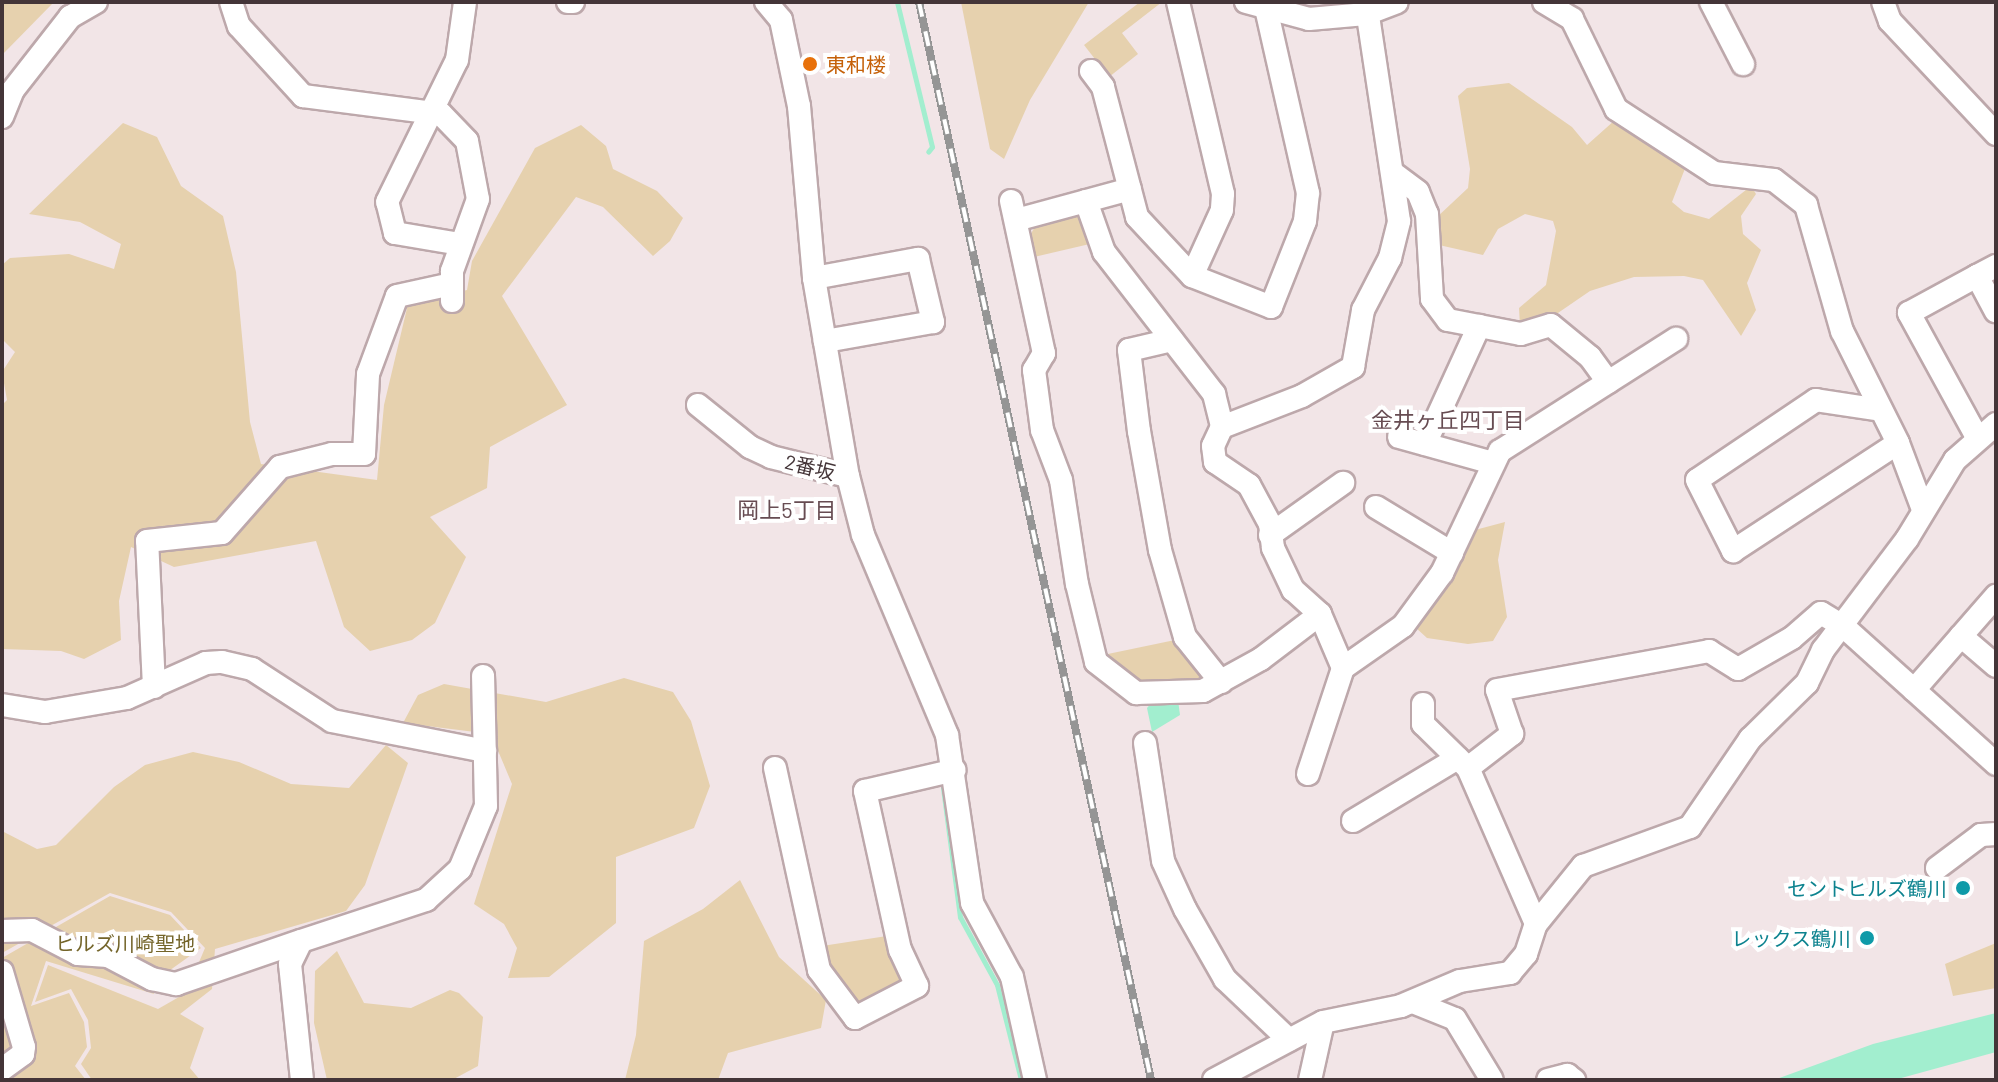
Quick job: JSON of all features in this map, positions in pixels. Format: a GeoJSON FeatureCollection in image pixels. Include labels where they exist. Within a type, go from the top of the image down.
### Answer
{"type":"FeatureCollection","features":[{"type":"Feature","properties":{"kind":"street"},"geometry":{"type":"LineString","coordinates":[[2,117],[13,90],[70,17],[96,2]]}},
{"type":"Feature","properties":{"kind":"street"},"geometry":{"type":"LineString","coordinates":[[154,687],[147,541],[222,533],[280,467],[332,454],[364,454],[368,374],[397,296],[452,292],[460,244],[478,199],[474,157],[455,126],[430,111],[303,96],[239,26],[231,2]]}},
{"type":"Feature","properties":{"kind":"street"},"geometry":{"type":"LineString","coordinates":[[460,244],[395,233],[387,202],[457,60],[465,2]]}},
{"type":"Feature","properties":{"kind":"street"},"geometry":{"type":"LineString","coordinates":[[766,2],[781,20],[799,106],[813,220],[814,278],[848,476],[863,535],[947,735],[945,772],[972,903],[1012,977],[1035,1080]]}},
{"type":"Feature","properties":{"kind":"street"},"geometry":{"type":"LineString","coordinates":[[1178,2],[1223,194],[1222,210],[1192,276]]}},
{"type":"Feature","properties":{"kind":"street"},"geometry":{"type":"LineString","coordinates":[[1256,5],[1309,19],[1397,2]]}},
{"type":"Feature","properties":{"kind":"street"},"geometry":{"type":"LineString","coordinates":[[1544,2],[1572,19],[1616,109],[1714,173],[1774,180],[1806,205],[1842,331],[1898,443],[1922,507]]}},
{"type":"Feature","properties":{"kind":"street"},"geometry":{"type":"LineString","coordinates":[[1883,2],[1890,21],[1996,134]]}},
{"type":"Feature","properties":{"kind":"street"},"geometry":{"type":"LineString","coordinates":[[1091,71],[1103,87],[1137,217],[1192,276],[1271,307],[1305,221],[1308,193],[1256,5]]}},
{"type":"Feature","properties":{"kind":"street"},"geometry":{"type":"LineString","coordinates":[[1718,5],[1743,64]]}},
{"type":"Feature","properties":{"kind":"street"},"geometry":{"type":"LineString","coordinates":[[1222,427],[1302,396],[1353,367],[1363,310],[1396,241],[1393,173],[1366,8]]}},
{"type":"Feature","properties":{"kind":"street"},"geometry":{"type":"LineString","coordinates":[[1393,173],[1418,192],[1427,214],[1432,299],[1448,320],[1521,334],[1551,325],[1590,357],[1608,382]]}},
{"type":"Feature","properties":{"kind":"street"},"geometry":{"type":"LineString","coordinates":[[1130,189],[1086,201],[1014,211],[1044,353],[1034,370],[1042,430],[1061,480],[1096,662],[1136,693],[1203,691],[1320,614]]}},
{"type":"Feature","properties":{"kind":"street"},"geometry":{"type":"LineString","coordinates":[[1086,201],[1104,252],[1214,394],[1222,427],[1213,446],[1215,462],[1249,485],[1293,590],[1320,614],[1343,668]]}},
{"type":"Feature","properties":{"kind":"street"},"geometry":{"type":"LineString","coordinates":[[814,278],[918,259],[933,322],[825,341]]}},
{"type":"Feature","properties":{"kind":"street"},"geometry":{"type":"LineString","coordinates":[[1978,439],[1909,313],[1986,271],[1996,311]]}},
{"type":"Feature","properties":{"kind":"street"},"geometry":{"type":"LineString","coordinates":[[1425,444],[1479,326]]}},
{"type":"Feature","properties":{"kind":"street"},"geometry":{"type":"LineString","coordinates":[[1308,774],[1343,668],[1403,626],[1452,553],[1500,451],[1676,339]]}},
{"type":"Feature","properties":{"kind":"street"},"geometry":{"type":"LineString","coordinates":[[1172,340],[1129,350],[1139,431],[1160,550],[1185,637],[1221,682]]}},
{"type":"Feature","properties":{"kind":"street"},"geometry":{"type":"LineString","coordinates":[[1881,410],[1816,400],[1697,480],[1733,551],[1898,443]]}},
{"type":"Feature","properties":{"kind":"street","name":"2番坂"},"geometry":{"type":"LineString","coordinates":[[698,405],[750,447],[771,457],[848,476]]}},
{"type":"Feature","properties":{"kind":"street"},"geometry":{"type":"LineString","coordinates":[[1214,1080],[1323,1022],[1413,1002],[1460,981],[1510,973],[1526,954],[1536,924],[1583,866],[1690,827],[1750,739],[1807,683],[1843,626],[1907,539],[1922,507],[1955,460],[1996,424]]}},
{"type":"Feature","properties":{"kind":"street"},"geometry":{"type":"LineString","coordinates":[[1399,437],[1493,463]]}},
{"type":"Feature","properties":{"kind":"street"},"geometry":{"type":"LineString","coordinates":[[1270,535],[1343,483]]}},
{"type":"Feature","properties":{"kind":"street"},"geometry":{"type":"LineString","coordinates":[[1376,507],[1452,553]]}},
{"type":"Feature","properties":{"kind":"street"},"geometry":{"type":"LineString","coordinates":[[1914,690],[1996,596]]}},
{"type":"Feature","properties":{"kind":"street"},"geometry":{"type":"LineString","coordinates":[[1353,821],[1512,734],[1497,690],[1709,651],[1738,669],[1792,638],[1821,613],[1843,626],[1996,764]]}},
{"type":"Feature","properties":{"kind":"street"},"geometry":{"type":"LineString","coordinates":[[1961,636],[1996,666]]}},
{"type":"Feature","properties":{"kind":"street"},"geometry":{"type":"LineString","coordinates":[[2,705],[45,712],[127,698],[206,663],[222,662],[252,669],[332,721],[485,751]]}},
{"type":"Feature","properties":{"kind":"street"},"geometry":{"type":"LineString","coordinates":[[2,931],[32,930],[78,954],[108,956],[152,979],[176,984],[426,900],[460,869],[486,806],[483,676]]}},
{"type":"Feature","properties":{"kind":"street"},"geometry":{"type":"LineString","coordinates":[[1423,704],[1423,724],[1463,763],[1536,924]]}},
{"type":"Feature","properties":{"kind":"street"},"geometry":{"type":"LineString","coordinates":[[1145,743],[1163,861],[1185,909],[1225,979],[1289,1040]]}},
{"type":"Feature","properties":{"kind":"street"},"geometry":{"type":"LineString","coordinates":[[775,768],[819,970],[855,1018],[917,986],[900,950],[865,791],[945,772]]}},
{"type":"Feature","properties":{"kind":"street"},"geometry":{"type":"LineString","coordinates":[[1937,868],[1981,835],[1996,834]]}},
{"type":"Feature","properties":{"kind":"street"},"geometry":{"type":"LineString","coordinates":[[301,941],[290,964],[302,1080]]}},
{"type":"Feature","properties":{"kind":"street"},"geometry":{"type":"LineString","coordinates":[[2,972],[24,1047],[23,1054],[2,1069]]}},
{"type":"Feature","properties":{"kind":"street"},"geometry":{"type":"LineString","coordinates":[[1413,1002],[1455,1019],[1492,1080]]}},
{"type":"Feature","properties":{"kind":"street"},"geometry":{"type":"LineString","coordinates":[[1310,1080],[1323,1022]]}},
{"type":"Feature","properties":{"kind":"street"},"geometry":{"type":"LineString","coordinates":[[1548,1080],[1567,1075],[1574,1080]]}},
{"type":"Feature","properties":{"kind":"green space"},"geometry":{"type":"Polygon","coordinates":[[[2,2],[54,2],[2,55],[2,2]]]}},
{"type":"Feature","properties":{"kind":"green space"},"geometry":{"type":"Polygon","coordinates":[[[961,2],[1089,2],[1030,100],[1004,159],[990,149],[961,2]]]}},
{"type":"Feature","properties":{"kind":"green space"},"geometry":{"type":"Polygon","coordinates":[[[1140,2],[1162,2],[1122,33],[1138,54],[1109,77],[1084,45],[1140,2]]]}},
{"type":"Feature","properties":{"kind":"green space"},"geometry":{"type":"Polygon","coordinates":[[[1509,83],[1572,127],[1587,145],[1615,120],[1686,166],[1672,202],[1684,212],[1709,219],[1751,186],[1756,194],[1741,216],[1743,234],[1761,250],[1747,283],[1756,310],[1741,336],[1703,280],[1684,276],[1634,277],[1590,291],[1555,315],[1520,326],[1519,308],[1546,285],[1556,231],[1553,221],[1525,214],[1498,229],[1483,255],[1439,245],[1436,218],[1468,188],[1470,169],[1458,96],[1467,88],[1509,83]]]}},
{"type":"Feature","properties":{"kind":"green space"},"geometry":{"type":"Polygon","coordinates":[[[123,123],[157,137],[181,186],[223,216],[236,272],[250,422],[261,464],[377,480],[384,405],[408,304],[467,290],[472,261],[535,148],[581,125],[606,146],[613,169],[657,191],[683,218],[670,241],[653,256],[603,207],[576,197],[502,296],[567,405],[490,447],[487,488],[430,517],[466,557],[435,623],[412,640],[370,651],[344,627],[316,541],[174,567],[131,547],[119,601],[121,640],[84,659],[61,651],[2,649],[2,405],[7,400],[2,372],[15,352],[2,339],[2,265],[10,258],[69,254],[114,269],[121,244],[80,222],[29,214],[123,123]]]}},
{"type":"Feature","properties":{"kind":"green space"},"geometry":{"type":"Polygon","coordinates":[[[1079,213],[1094,243],[1034,257],[1029,237],[1036,225],[1079,213]]]}},
{"type":"Feature","properties":{"kind":"green space"},"geometry":{"type":"Polygon","coordinates":[[[1505,522],[1498,560],[1507,617],[1493,641],[1468,644],[1427,638],[1415,627],[1475,530],[1505,522]]]}},
{"type":"Feature","properties":{"kind":"green space"},"geometry":{"type":"Polygon","coordinates":[[[1175,640],[1207,677],[1204,682],[1135,683],[1103,655],[1175,640]]]}},
{"type":"Feature","properties":{"kind":"green space"},"geometry":{"type":"Polygon","coordinates":[[[624,678],[673,692],[691,721],[710,786],[694,828],[616,857],[616,923],[549,977],[508,978],[517,948],[504,924],[474,904],[512,784],[491,734],[403,723],[418,695],[444,684],[546,702],[624,678]]]}},
{"type":"Feature","properties":{"kind":"green space"},"geometry":{"type":"Polygon","coordinates":[[[386,745],[408,763],[365,885],[346,911],[215,949],[212,989],[180,1014],[204,1028],[190,1068],[200,1080],[92,1080],[81,1064],[91,1048],[88,1020],[71,989],[35,1002],[48,965],[158,1009],[186,993],[205,948],[171,912],[110,893],[2,953],[2,831],[37,849],[56,845],[114,787],[145,765],[193,752],[239,762],[291,784],[349,788],[386,745]]]}},
{"type":"Feature","properties":{"kind":"green space"},"geometry":{"type":"Polygon","coordinates":[[[740,880],[779,957],[826,1000],[821,1028],[728,1053],[718,1080],[625,1080],[636,1035],[644,941],[703,909],[740,880]]]}},
{"type":"Feature","properties":{"kind":"green space","name":"ヒルズ川崎聖地"},"geometry":{"type":"Polygon","coordinates":[[[110,896],[170,915],[201,948],[152,983],[154,994],[46,961],[31,1006],[69,993],[84,1022],[87,1047],[75,1066],[86,1080],[2,1080],[2,958],[110,896]]]}},
{"type":"Feature","properties":{"kind":"green space"},"geometry":{"type":"Polygon","coordinates":[[[887,936],[903,978],[897,987],[860,1004],[845,994],[824,961],[822,946],[887,936]]]}},
{"type":"Feature","properties":{"kind":"green space"},"geometry":{"type":"Polygon","coordinates":[[[1996,943],[1996,988],[1953,996],[1945,964],[1996,943]]]}},
{"type":"Feature","properties":{"kind":"green space"},"geometry":{"type":"Polygon","coordinates":[[[337,951],[364,1003],[411,1008],[450,990],[459,993],[483,1017],[478,1066],[452,1080],[327,1080],[314,1023],[315,971],[337,951]]]}},
{"type":"Feature","properties":{"kind":"shaded area"},"geometry":{"type":"Polygon","coordinates":[[[1154,700],[1178,700],[1180,715],[1152,732],[1147,708],[1154,700]]]}},
{"type":"Feature","properties":{"kind":"shaded area"},"geometry":{"type":"Polygon","coordinates":[[[1996,1013],[1996,1052],[1894,1080],[1774,1080],[1873,1044],[1996,1013]]]}},
{"type":"Feature","properties":{"kind":"waterway"},"geometry":{"type":"LineString","coordinates":[[897,2],[932,147],[928,152]]}},
{"type":"Feature","properties":{"kind":"waterway"},"geometry":{"type":"LineString","coordinates":[[943,788],[960,917],[997,985],[1021,1080]]}},
{"type":"Feature","properties":{"kind":"railway"},"geometry":{"type":"LineString","coordinates":[[919,2],[1151,1080]]}},
{"type":"Feature","properties":{"kind":"place","name":"東和楼"},"geometry":{"type":"Point","coordinates":[810,64]}},
{"type":"Feature","properties":{"kind":"place","name":"セントヒルズ鶴川"},"geometry":{"type":"Point","coordinates":[1963,888]}},
{"type":"Feature","properties":{"kind":"place","name":"レックス鶴川"},"geometry":{"type":"Point","coordinates":[1867,938]}},
{"type":"Feature","properties":{"kind":"district","name":"金井ヶ丘四丁目"},"geometry":{"type":"Point","coordinates":[1448,420]}},
{"type":"Feature","properties":{"kind":"district","name":"岡上5丁目"},"geometry":{"type":"Point","coordinates":[787,510]}}]}
